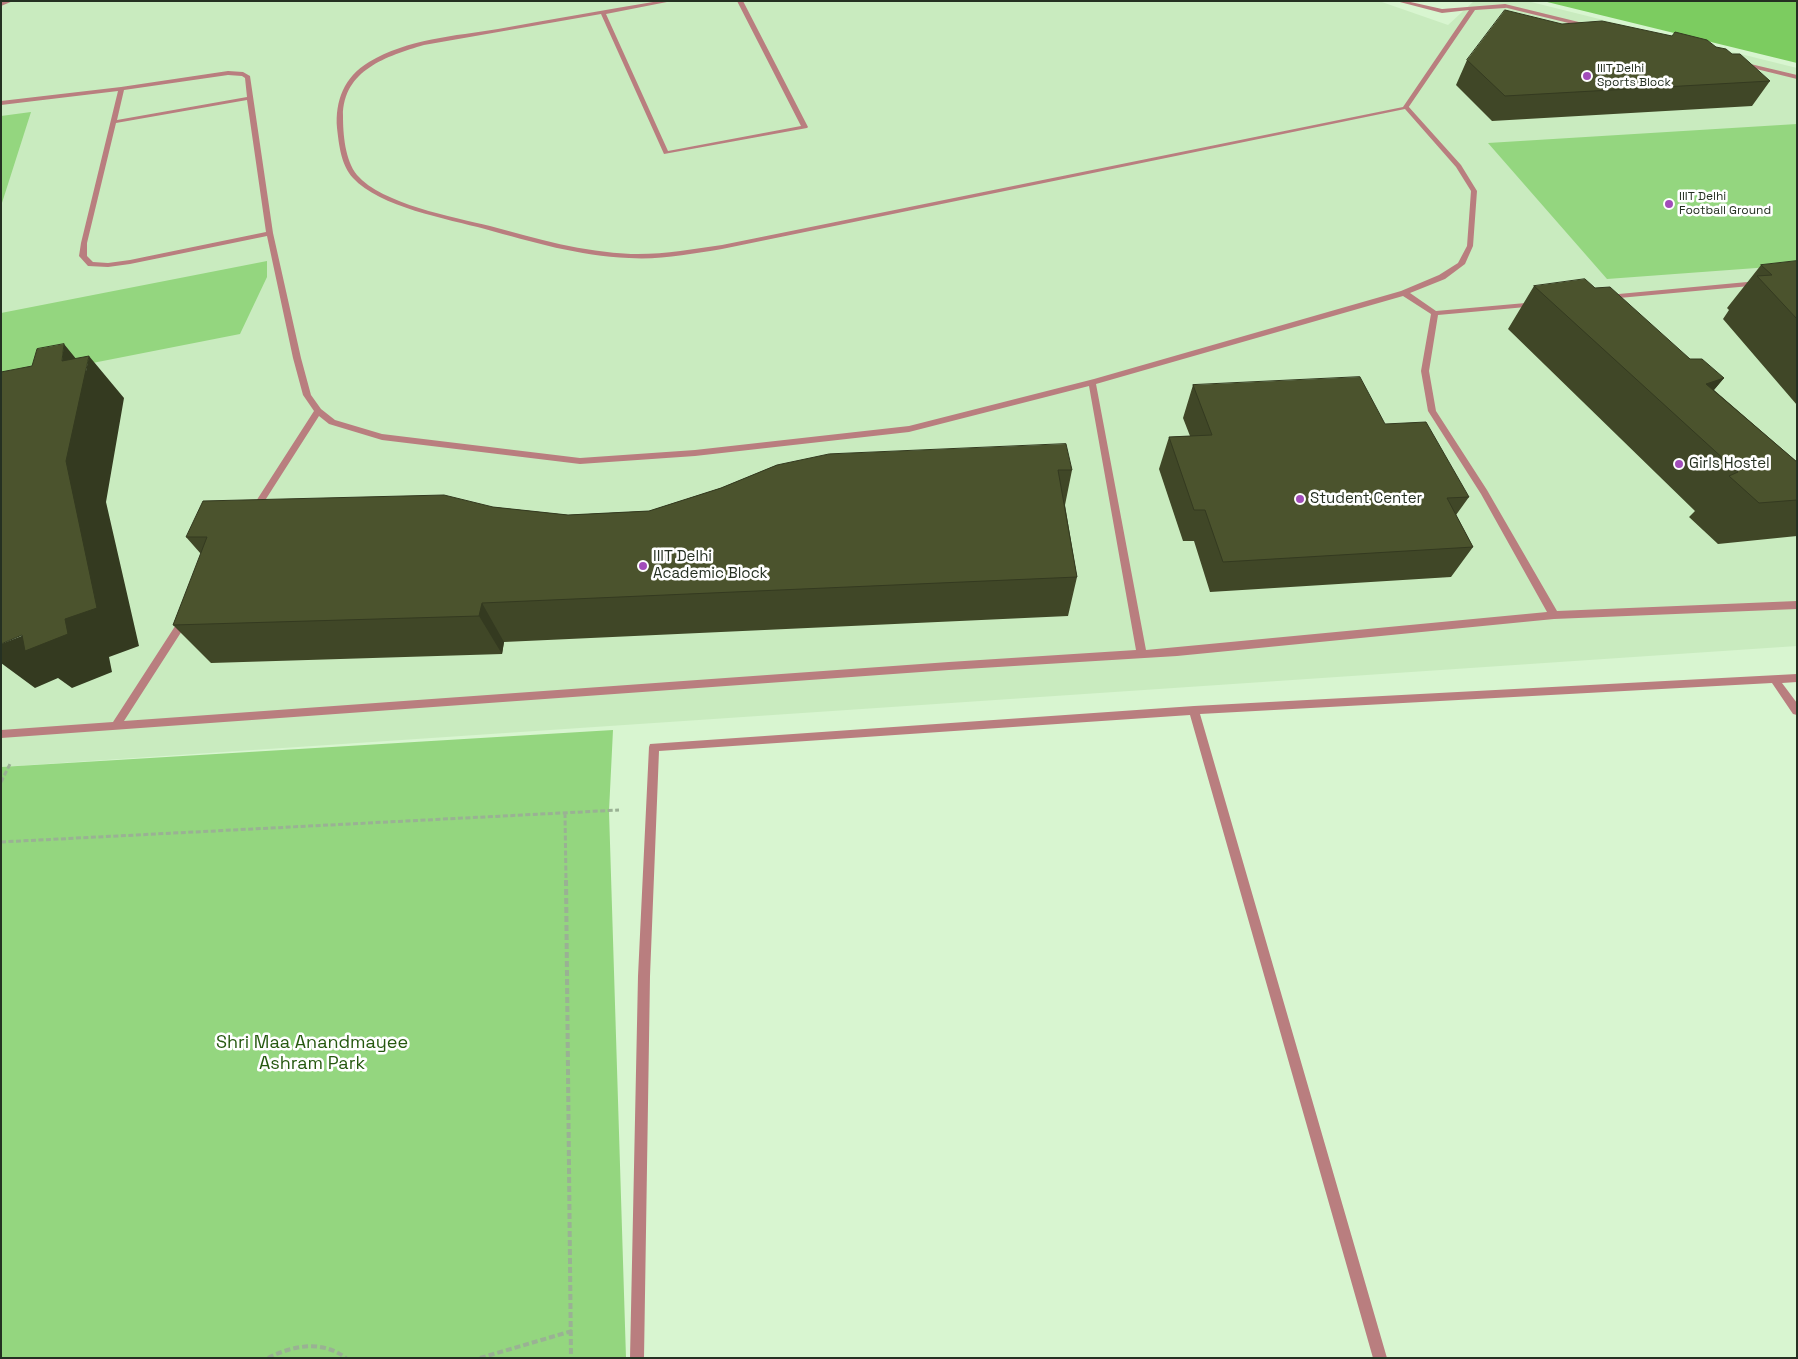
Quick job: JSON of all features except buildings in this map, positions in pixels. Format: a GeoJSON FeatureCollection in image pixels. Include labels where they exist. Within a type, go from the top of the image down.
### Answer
{"type":"FeatureCollection","features":[{"type":"Feature","properties":{"kind":"street"},"geometry":{"type":"LineString","coordinates":[[1,4],[12,1]]}},
{"type":"Feature","properties":{"kind":"street"},"geometry":{"type":"LineString","coordinates":[[670,1],[423,43],[392,52],[363,67],[343,91],[340,112],[342,142],[351,170],[368,187],[404,203],[555,246],[594,253],[630,256],[722,246],[1406,107],[1473,9]]}},
{"type":"Feature","properties":{"kind":"street"},"geometry":{"type":"LineString","coordinates":[[603,13],[666,153],[806,127],[740,1]]}},
{"type":"Feature","properties":{"kind":"street"},"geometry":{"type":"LineString","coordinates":[[1398,1],[1442,11],[1505,6],[1593,27]]}},
{"type":"Feature","properties":{"kind":"street"},"geometry":{"type":"LineString","coordinates":[[1737,63],[1797,78]]}},
{"type":"Feature","properties":{"kind":"street"},"geometry":{"type":"LineString","coordinates":[[1,103],[235,73],[244,74],[248,77],[270,233],[302,381],[307,395],[318,411],[332,422],[382,437],[580,460],[695,453],[908,429],[1092,382],[1404,293],[1442,277],[1461,264],[1470,246],[1474,191],[1459,166],[1406,107]]}},
{"type":"Feature","properties":{"kind":"street"},"geometry":{"type":"LineString","coordinates":[[121,89],[82,256],[91,264],[108,265],[270,233]]}},
{"type":"Feature","properties":{"kind":"street"},"geometry":{"type":"LineString","coordinates":[[113,122],[250,98]]}},
{"type":"Feature","properties":{"kind":"street"},"geometry":{"type":"LineString","coordinates":[[1600,298],[1765,282]]}},
{"type":"Feature","properties":{"kind":"street"},"geometry":{"type":"LineString","coordinates":[[1404,293],[1435,314],[1542,303]]}},
{"type":"Feature","properties":{"kind":"street"},"geometry":{"type":"LineString","coordinates":[[1435,314],[1425,371],[1432,411],[1484,492],[1554,614]]}},
{"type":"Feature","properties":{"kind":"street"},"geometry":{"type":"LineString","coordinates":[[1092,382],[1142,654]]}},
{"type":"Feature","properties":{"kind":"street"},"geometry":{"type":"LineString","coordinates":[[249,519],[318,411]]}},
{"type":"Feature","properties":{"kind":"street"},"geometry":{"type":"LineString","coordinates":[[1,734],[1142,654],[1554,614],[1797,605]]}},
{"type":"Feature","properties":{"kind":"street"},"geometry":{"type":"LineString","coordinates":[[116,725],[190,609]]}},
{"type":"Feature","properties":{"kind":"street"},"geometry":{"type":"LineString","coordinates":[[637,1358],[644,976],[654,747],[1194,710],[1797,678]]}},
{"type":"Feature","properties":{"kind":"street"},"geometry":{"type":"LineString","coordinates":[[1774,679],[1797,711]]}},
{"type":"Feature","properties":{"kind":"street"},"geometry":{"type":"LineString","coordinates":[[1194,710],[1380,1358]]}},
{"type":"Feature","properties":{"kind":"path"},"geometry":{"type":"LineString","coordinates":[[1,842],[652,808]]}},
{"type":"Feature","properties":{"kind":"path"},"geometry":{"type":"LineString","coordinates":[[565,813],[572,1358]]}},
{"type":"Feature","properties":{"kind":"path"},"geometry":{"type":"LineString","coordinates":[[480,1358],[572,1331]]}},
{"type":"Feature","properties":{"kind":"path"},"geometry":{"type":"LineString","coordinates":[[268,1358],[279,1352],[303,1346],[324,1347],[342,1354],[346,1358]]}},
{"type":"Feature","properties":{"kind":"shaded area"},"geometry":{"type":"Polygon","coordinates":[[[1,1],[1379,1],[1448,25],[1474,1],[1527,1],[1797,68],[1797,646],[1,767],[1,1]]]}},
{"type":"Feature","properties":{"kind":"green space"},"geometry":{"type":"Polygon","coordinates":[[[1543,1],[1797,1],[1797,63],[1543,1]]]}},
{"type":"Feature","properties":{"kind":"green space"},"geometry":{"type":"Polygon","coordinates":[[[31,112],[1,206],[1,116],[31,112]]]}},
{"type":"Feature","properties":{"kind":"green space","name":"IIIT Delhi Football Ground"},"geometry":{"type":"Polygon","coordinates":[[[1797,124],[1797,265],[1607,279],[1488,143],[1797,124]]]}},
{"type":"Feature","properties":{"kind":"green space"},"geometry":{"type":"Polygon","coordinates":[[[267,261],[267,277],[240,334],[1,381],[1,313],[267,261]]]}},
{"type":"Feature","properties":{"kind":"green space","name":"Shri Maa Anandmayee Ashram Park"},"geometry":{"type":"Polygon","coordinates":[[[613,730],[609,811],[626,1358],[1,1358],[1,767],[613,730]]]}},
{"type":"Feature","properties":{"kind":"place","name":"IIIT Delhi Sports Block"},"geometry":{"type":"Point","coordinates":[1587,76]}},
{"type":"Feature","properties":{"kind":"place","name":"IIIT Delhi Football Ground"},"geometry":{"type":"Point","coordinates":[1669,204]}},
{"type":"Feature","properties":{"kind":"place","name":"Girls Hostel"},"geometry":{"type":"Point","coordinates":[1679,464]}},
{"type":"Feature","properties":{"kind":"place","name":"Student Center"},"geometry":{"type":"Point","coordinates":[1300,499]}},
{"type":"Feature","properties":{"kind":"place","name":"IIIT Delhi Academic Block"},"geometry":{"type":"Point","coordinates":[643,566]}}]}
